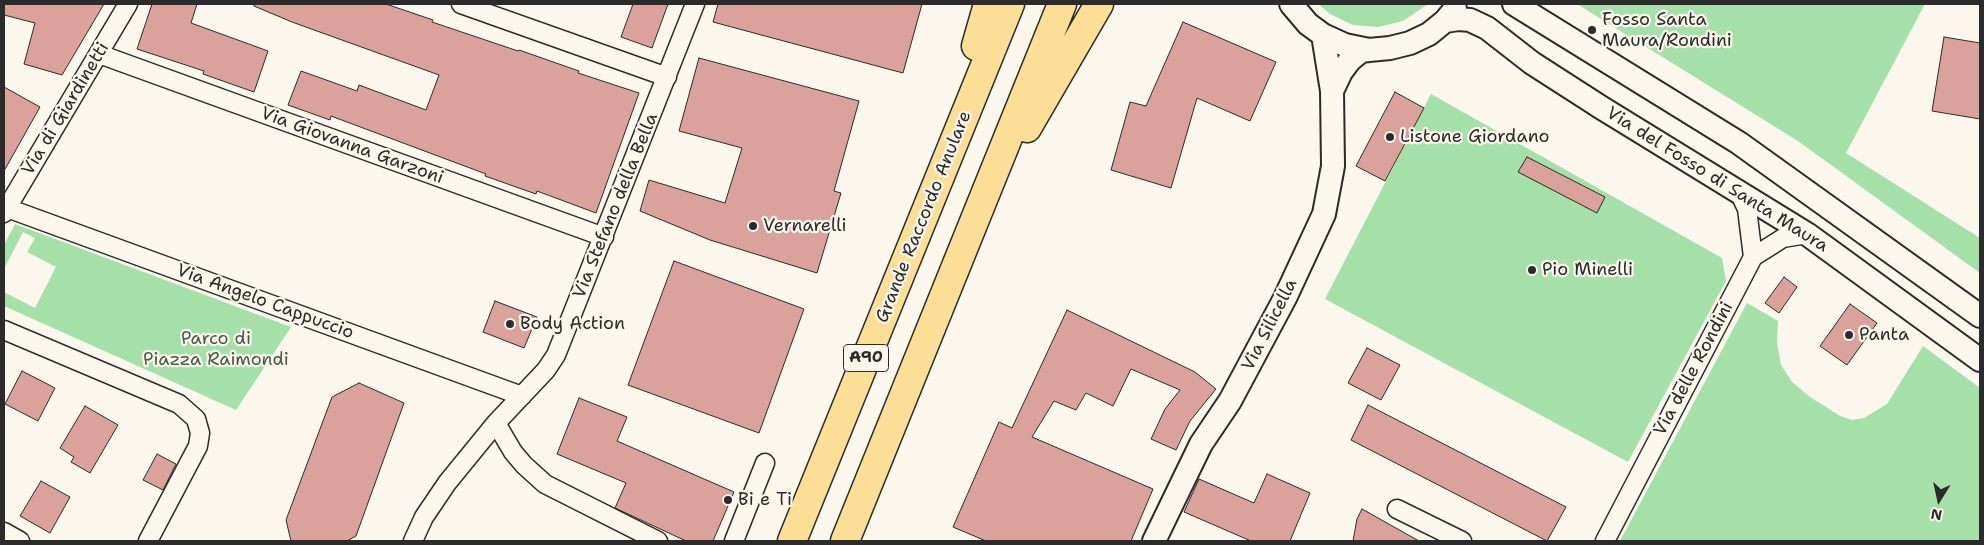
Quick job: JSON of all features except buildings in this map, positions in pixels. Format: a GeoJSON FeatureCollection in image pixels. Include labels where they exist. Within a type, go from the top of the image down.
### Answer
{"type":"FeatureCollection","features":[{"type":"Feature","properties":{"kind":"highway"},"geometry":{"type":"LineString","coordinates":[[940,175],[988,4]]}},
{"type":"Feature","properties":{"kind":"highway","name":"Grande Raccordo Anulare"},"geometry":{"type":"LineString","coordinates":[[792,541],[1010,4]]}},
{"type":"Feature","properties":{"kind":"highway","name":"A90"},"geometry":{"type":"LineString","coordinates":[[845,541],[1062,4]]}},
{"type":"Feature","properties":{"kind":"highway"},"geometry":{"type":"LineString","coordinates":[[983,203],[1098,5]]}},
{"type":"Feature","properties":{"kind":"street","name":"Via di Giardinetti"},"geometry":{"type":"LineString","coordinates":[[5,211],[128,4]]}},
{"type":"Feature","properties":{"kind":"street"},"geometry":{"type":"LineString","coordinates":[[461,4],[667,77]]}},
{"type":"Feature","properties":{"kind":"street","name":"Via Stefano della Bella"},"geometry":{"type":"LineString","coordinates":[[413,541],[424,517],[438,495],[496,423],[546,370],[556,355],[695,4]]}},
{"type":"Feature","properties":{"kind":"street"},"geometry":{"type":"LineString","coordinates":[[1290,4],[1308,24],[1323,35],[1345,45],[1369,50],[1390,48],[1410,43],[1429,34],[1452,12]]}},
{"type":"Feature","properties":{"kind":"street","name":"Via del Fosso di Santa Maura"},"geometry":{"type":"LineString","coordinates":[[1514,4],[1739,143],[1980,316]]}},
{"type":"Feature","properties":{"kind":"street","name":"Via del Fosso di Santa Maura"},"geometry":{"type":"LineString","coordinates":[[1452,12],[1487,28],[1540,68],[1807,234],[1980,360]]}},
{"type":"Feature","properties":{"kind":"street","name":"Via Silicella"},"geometry":{"type":"LineString","coordinates":[[1154,541],[1192,459],[1234,395],[1318,230],[1328,199],[1331,182],[1332,91],[1323,35]]}},
{"type":"Feature","properties":{"kind":"street","name":"Via Silicella"},"geometry":{"type":"LineString","coordinates":[[1332,91],[1341,72],[1350,60],[1361,52],[1369,50]]}},
{"type":"Feature","properties":{"kind":"street","name":"Via Giovanna Garzoni"},"geometry":{"type":"LineString","coordinates":[[100,54],[604,237]]}},
{"type":"Feature","properties":{"kind":"street"},"geometry":{"type":"LineString","coordinates":[[1739,192],[1747,209],[1753,257],[1783,238],[1807,234]]}},
{"type":"Feature","properties":{"kind":"street","name":"Via Angelo Cappuccio"},"geometry":{"type":"LineString","coordinates":[[5,211],[522,396]]}},
{"type":"Feature","properties":{"kind":"street","name":"Via delle Rondini"},"geometry":{"type":"LineString","coordinates":[[1605,541],[1753,257]]}},
{"type":"Feature","properties":{"kind":"street"},"geometry":{"type":"LineString","coordinates":[[4,330],[179,404],[191,413],[200,433],[198,446],[148,541]]}},
{"type":"Feature","properties":{"kind":"street"},"geometry":{"type":"LineString","coordinates":[[496,423],[513,452],[545,484],[658,541]]}},
{"type":"Feature","properties":{"kind":"street"},"geometry":{"type":"LineString","coordinates":[[734,541],[765,463]]}},
{"type":"Feature","properties":{"kind":"street"},"geometry":{"type":"LineString","coordinates":[[1397,509],[1462,541]]}},
{"type":"Feature","properties":{"kind":"street"},"geometry":{"type":"LineString","coordinates":[[4,532],[20,541]]}},
{"type":"Feature","properties":{"kind":"green space"},"geometry":{"type":"Polygon","coordinates":[[[1318,4],[1428,4],[1403,21],[1378,27],[1353,25],[1330,14],[1318,4]]]}},
{"type":"Feature","properties":{"kind":"green space"},"geometry":{"type":"Polygon","coordinates":[[[1577,4],[1925,4],[1846,153],[1980,238],[1980,273],[1798,141],[1577,4]]]}},
{"type":"Feature","properties":{"kind":"green space","name":"Pio Minelli"},"geometry":{"type":"Polygon","coordinates":[[[1431,94],[1722,258],[1726,281],[1628,462],[1325,299],[1431,94]]]}},
{"type":"Feature","properties":{"kind":"green space","name":"Parco di Piazza Raimondi"},"geometry":{"type":"Polygon","coordinates":[[[15,224],[291,327],[236,410],[4,306],[4,292],[35,308],[56,267],[27,252],[35,238],[23,232],[4,269],[4,245],[15,224]]]}},
{"type":"Feature","properties":{"kind":"green space"},"geometry":{"type":"Polygon","coordinates":[[[1747,303],[1778,321],[1777,343],[1781,365],[1792,382],[1810,397],[1840,416],[1852,420],[1864,418],[1887,404],[1923,346],[1980,388],[1980,541],[1620,541],[1747,303]]]}},
{"type":"Feature","properties":{"kind":"place","name":"Fosso Santa Maura/Rondini"},"geometry":{"type":"Point","coordinates":[1592,30]}},
{"type":"Feature","properties":{"kind":"place","name":"Listone Giordano"},"geometry":{"type":"Point","coordinates":[1390,137]}},
{"type":"Feature","properties":{"kind":"place","name":"Vernarelli"},"geometry":{"type":"Point","coordinates":[753,226]}},
{"type":"Feature","properties":{"kind":"place","name":"Pio Minelli"},"geometry":{"type":"Point","coordinates":[1532,270]}},
{"type":"Feature","properties":{"kind":"place","name":"Body Action"},"geometry":{"type":"Point","coordinates":[510,324]}},
{"type":"Feature","properties":{"kind":"place","name":"Panta"},"geometry":{"type":"Point","coordinates":[1849,335]}},
{"type":"Feature","properties":{"kind":"place","name":"Bi e Ti"},"geometry":{"type":"Point","coordinates":[728,500]}}]}
